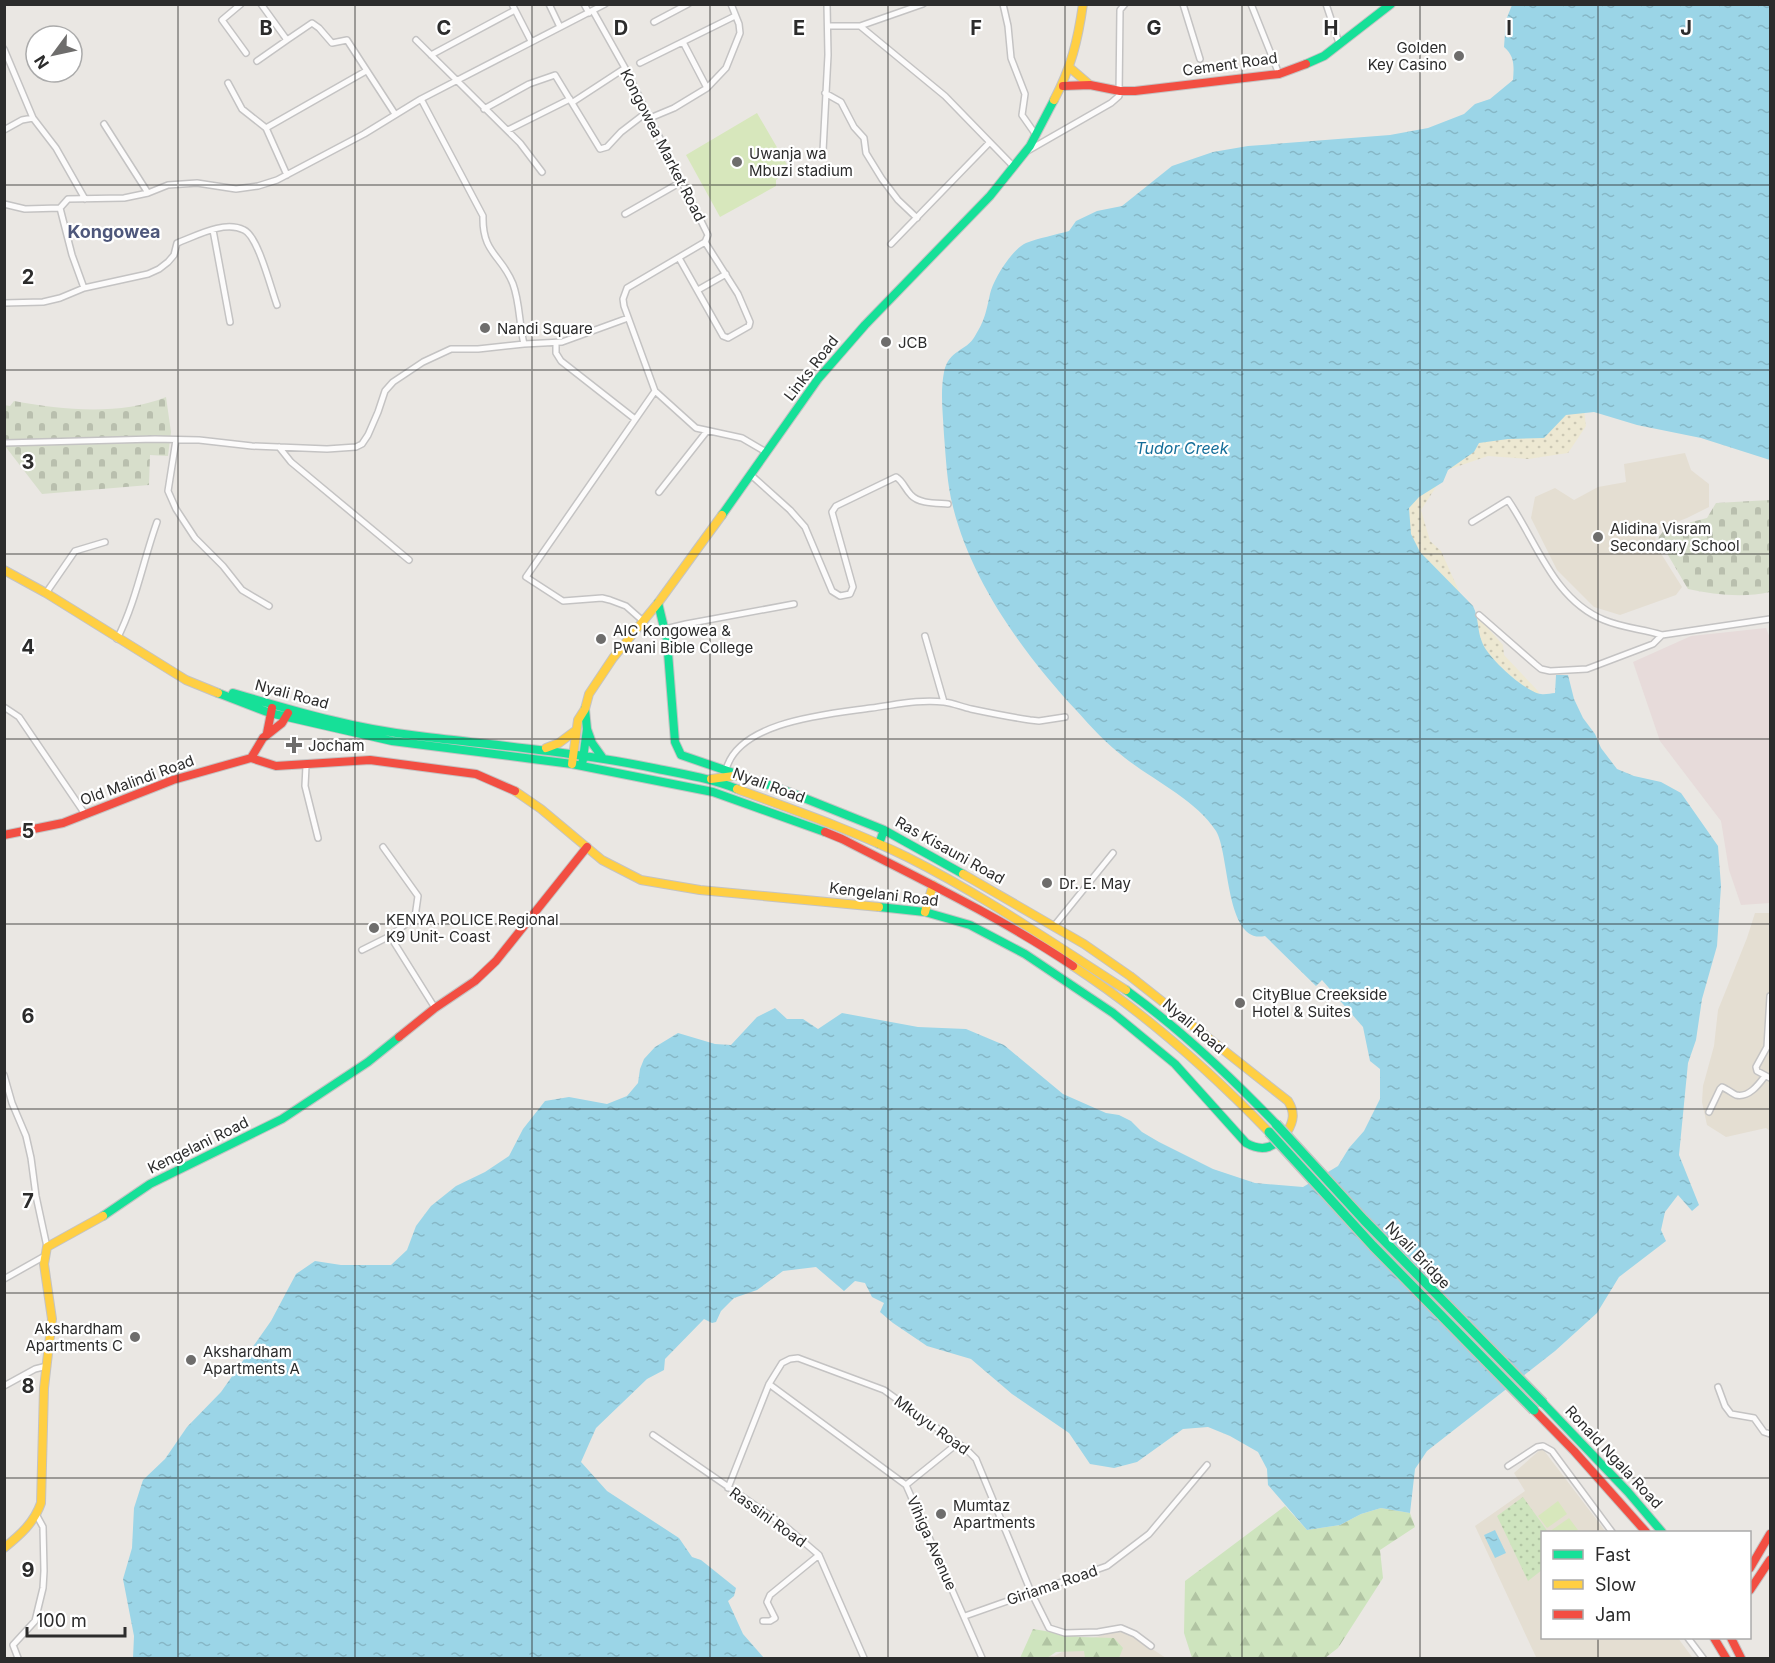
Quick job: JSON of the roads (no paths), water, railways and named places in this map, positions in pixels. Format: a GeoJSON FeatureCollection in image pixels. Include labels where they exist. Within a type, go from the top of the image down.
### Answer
{"type":"FeatureCollection","features":[{"type":"Feature","properties":{"kind":"main road"},"geometry":{"type":"LineString","coordinates":[[1083,4],[1071,62],[1090,86]]}},
{"type":"Feature","properties":{"kind":"main road","name":"Cement Road"},"geometry":{"type":"LineString","coordinates":[[1063,86],[1090,86],[1120,91],[1279,74],[1314,61],[1391,4]]}},
{"type":"Feature","properties":{"kind":"main road","name":"Links Road"},"geometry":{"type":"LineString","coordinates":[[579,753],[575,730],[578,720],[585,709],[589,694],[613,658],[658,603],[818,379],[850,342],[969,218],[1025,153],[1063,86],[1071,62]]}},
{"type":"Feature","properties":{"kind":"main road","name":"Nyali Road"},"geometry":{"type":"LineString","coordinates":[[4,570],[169,668],[271,709],[392,741],[577,765],[713,792],[842,839],[1033,939],[1129,1005],[1272,1128]]}},
{"type":"Feature","properties":{"kind":"main road","name":"Ras Kisauni Road"},"geometry":{"type":"LineString","coordinates":[[658,603],[664,626],[677,749],[684,758],[741,775],[884,830],[1054,926],[1130,976],[1288,1101]]}},
{"type":"Feature","properties":{"kind":"main road"},"geometry":{"type":"LineString","coordinates":[[650,613],[664,626]]}},
{"type":"Feature","properties":{"kind":"main road"},"geometry":{"type":"LineString","coordinates":[[267,733],[271,709]]}},
{"type":"Feature","properties":{"kind":"main road","name":"Links Road"},"geometry":{"type":"LineString","coordinates":[[577,765],[587,729],[585,709]]}},
{"type":"Feature","properties":{"kind":"main road"},"geometry":{"type":"LineString","coordinates":[[251,758],[256,746],[267,733],[277,729],[288,714]]}},
{"type":"Feature","properties":{"kind":"main road","name":"Nyali Road"},"geometry":{"type":"LineString","coordinates":[[288,714],[417,736],[602,757],[706,780],[753,794],[879,844],[908,858],[1026,926],[1128,992],[1207,1057],[1245,1092],[1272,1128]]}},
{"type":"Feature","properties":{"kind":"main road"},"geometry":{"type":"LineString","coordinates":[[587,729],[602,757]]}},
{"type":"Feature","properties":{"kind":"main road"},"geometry":{"type":"LineString","coordinates":[[544,749],[559,743],[575,730]]}},
{"type":"Feature","properties":{"kind":"main road","name":"Old Malindi Road"},"geometry":{"type":"LineString","coordinates":[[4,835],[63,823],[172,780],[251,758]]}},
{"type":"Feature","properties":{"kind":"main road","name":"Kengelani Road"},"geometry":{"type":"LineString","coordinates":[[251,758],[276,766],[306,766],[370,760],[476,774],[517,792],[541,809],[586,848],[618,869],[641,880],[662,885],[925,912],[970,925],[1010,944],[1113,1013],[1175,1064],[1239,1136],[1251,1146],[1263,1149],[1276,1144],[1294,1121],[1294,1112],[1288,1101]]}},
{"type":"Feature","properties":{"kind":"main road"},"geometry":{"type":"LineString","coordinates":[[706,780],[741,775]]}},
{"type":"Feature","properties":{"kind":"main road"},"geometry":{"type":"LineString","coordinates":[[879,844],[884,830]]}},
{"type":"Feature","properties":{"kind":"main road","name":"Kengelani Road"},"geometry":{"type":"LineString","coordinates":[[47,1247],[102,1216],[150,1184],[282,1119],[368,1062],[435,1008],[475,981],[496,961],[586,848]]}},
{"type":"Feature","properties":{"kind":"main road"},"geometry":{"type":"LineString","coordinates":[[925,912],[933,885]]}},
{"type":"Feature","properties":{"kind":"main road","name":"Nyali Bridge"},"geometry":{"type":"LineString","coordinates":[[1272,1128],[1543,1403]]}},
{"type":"Feature","properties":{"kind":"main road","name":"Nyali Bridge"},"geometry":{"type":"LineString","coordinates":[[1272,1128],[1373,1246],[1534,1410]]}},
{"type":"Feature","properties":{"kind":"main road"},"geometry":{"type":"LineString","coordinates":[[4,1548],[26,1530],[37,1516],[43,1490],[44,1387],[52,1309],[43,1257],[47,1247]]}},
{"type":"Feature","properties":{"kind":"main road","name":"Ronald Ngala Road"},"geometry":{"type":"LineString","coordinates":[[1543,1403],[1628,1492],[1660,1531]]}},
{"type":"Feature","properties":{"kind":"main road","name":"Ronald Ngala Road"},"geometry":{"type":"LineString","coordinates":[[1534,1410],[1575,1451],[1644,1531]]}},
{"type":"Feature","properties":{"kind":"main road"},"geometry":{"type":"LineString","coordinates":[[1751,1565],[1770,1534]]}},
{"type":"Feature","properties":{"kind":"main road"},"geometry":{"type":"LineString","coordinates":[[1751,1587],[1770,1560]]}},
{"type":"Feature","properties":{"kind":"main road"},"geometry":{"type":"LineString","coordinates":[[1715,1639],[1726,1659]]}},
{"type":"Feature","properties":{"kind":"main road"},"geometry":{"type":"LineString","coordinates":[[1732,1639],[1742,1659]]}},
{"type":"Feature","properties":{"kind":"street"},"geometry":{"type":"LineString","coordinates":[[241,4],[222,20],[246,53]]}},
{"type":"Feature","properties":{"kind":"street"},"geometry":{"type":"LineString","coordinates":[[261,4],[287,40]]}},
{"type":"Feature","properties":{"kind":"street"},"geometry":{"type":"LineString","coordinates":[[549,4],[560,27]]}},
{"type":"Feature","properties":{"kind":"street","name":"Kongowea Market Road"},"geometry":{"type":"LineString","coordinates":[[584,4],[625,68],[707,231],[708,238],[705,242],[627,288],[623,299],[655,391],[696,428],[732,434],[766,452]]}},
{"type":"Feature","properties":{"kind":"street"},"geometry":{"type":"LineString","coordinates":[[4,204],[25,209],[60,208],[68,199],[124,198],[148,193],[168,185],[197,183],[236,189],[258,186],[287,175],[364,134],[421,99],[605,4]]}},
{"type":"Feature","properties":{"kind":"street"},"geometry":{"type":"LineString","coordinates":[[654,22],[688,4]]}},
{"type":"Feature","properties":{"kind":"street"},"geometry":{"type":"LineString","coordinates":[[484,109],[530,84],[553,75],[558,77],[600,149],[607,147],[621,132],[649,115],[674,108],[707,88],[722,75],[735,48],[740,29],[731,4]]}},
{"type":"Feature","properties":{"kind":"street"},"geometry":{"type":"LineString","coordinates":[[824,151],[827,4]]}},
{"type":"Feature","properties":{"kind":"street"},"geometry":{"type":"LineString","coordinates":[[828,26],[860,26],[923,4]]}},
{"type":"Feature","properties":{"kind":"street"},"geometry":{"type":"LineString","coordinates":[[1003,4],[1011,58],[1025,94],[1022,115],[1036,135]]}},
{"type":"Feature","properties":{"kind":"street"},"geometry":{"type":"LineString","coordinates":[[1025,153],[1111,103],[1119,96],[1120,10],[1125,4]]}},
{"type":"Feature","properties":{"kind":"street"},"geometry":{"type":"LineString","coordinates":[[1183,4],[1200,59]]}},
{"type":"Feature","properties":{"kind":"street"},"geometry":{"type":"LineString","coordinates":[[1251,4],[1279,74]]}},
{"type":"Feature","properties":{"kind":"street"},"geometry":{"type":"LineString","coordinates":[[1326,4],[1339,44]]}},
{"type":"Feature","properties":{"kind":"street"},"geometry":{"type":"LineString","coordinates":[[431,55],[514,7],[531,41]]}},
{"type":"Feature","properties":{"kind":"street"},"geometry":{"type":"LineString","coordinates":[[640,63],[735,16]]}},
{"type":"Feature","properties":{"kind":"street"},"geometry":{"type":"LineString","coordinates":[[257,61],[309,24],[315,24],[332,43],[347,40],[395,114]]}},
{"type":"Feature","properties":{"kind":"street"},"geometry":{"type":"LineString","coordinates":[[860,26],[945,96],[1014,167]]}},
{"type":"Feature","properties":{"kind":"street"},"geometry":{"type":"LineString","coordinates":[[416,40],[508,130],[542,172]]}},
{"type":"Feature","properties":{"kind":"street"},"geometry":{"type":"LineString","coordinates":[[683,42],[707,88]]}},
{"type":"Feature","properties":{"kind":"street"},"geometry":{"type":"LineString","coordinates":[[4,49],[33,118],[56,148],[85,199]]}},
{"type":"Feature","properties":{"kind":"street"},"geometry":{"type":"LineString","coordinates":[[508,130],[572,101],[625,68]]}},
{"type":"Feature","properties":{"kind":"street"},"geometry":{"type":"LineString","coordinates":[[266,128],[366,71]]}},
{"type":"Feature","properties":{"kind":"street"},"geometry":{"type":"LineString","coordinates":[[228,83],[242,109],[266,128],[287,175]]}},
{"type":"Feature","properties":{"kind":"street"},"geometry":{"type":"LineString","coordinates":[[825,93],[841,102],[854,128],[864,138],[866,153],[882,179],[898,200],[917,218]]}},
{"type":"Feature","properties":{"kind":"street"},"geometry":{"type":"LineString","coordinates":[[421,99],[483,216],[483,231],[489,250],[512,282],[520,310],[524,344]]}},
{"type":"Feature","properties":{"kind":"street"},"geometry":{"type":"LineString","coordinates":[[4,130],[22,120],[33,118]]}},
{"type":"Feature","properties":{"kind":"street"},"geometry":{"type":"LineString","coordinates":[[104,124],[148,193]]}},
{"type":"Feature","properties":{"kind":"street"},"geometry":{"type":"LineString","coordinates":[[891,244],[989,143]]}},
{"type":"Feature","properties":{"kind":"street"},"geometry":{"type":"LineString","coordinates":[[625,214],[681,182]]}},
{"type":"Feature","properties":{"kind":"street"},"geometry":{"type":"LineString","coordinates":[[60,208],[72,255],[84,288]]}},
{"type":"Feature","properties":{"kind":"street"},"geometry":{"type":"LineString","coordinates":[[4,303],[43,302],[84,288],[159,269],[174,255],[177,243],[213,230],[235,228],[245,230],[257,245],[277,305]]}},
{"type":"Feature","properties":{"kind":"street"},"geometry":{"type":"LineString","coordinates":[[213,230],[230,322]]}},
{"type":"Feature","properties":{"kind":"street"},"geometry":{"type":"LineString","coordinates":[[679,258],[723,336],[730,337],[749,326],[750,322],[738,294],[705,242]]}},
{"type":"Feature","properties":{"kind":"street"},"geometry":{"type":"LineString","coordinates":[[698,290],[726,274]]}},
{"type":"Feature","properties":{"kind":"street"},"geometry":{"type":"LineString","coordinates":[[4,443],[56,440],[176,440],[252,447],[327,449],[356,447],[362,444],[368,435],[385,391],[393,382],[423,362],[451,349],[556,343],[628,318]]}},
{"type":"Feature","properties":{"kind":"street"},"geometry":{"type":"LineString","coordinates":[[556,343],[556,353],[561,361],[635,418]]}},
{"type":"Feature","properties":{"kind":"street"},"geometry":{"type":"LineString","coordinates":[[643,621],[626,606],[602,598],[563,601],[526,577],[655,391]]}},
{"type":"Feature","properties":{"kind":"street"},"geometry":{"type":"LineString","coordinates":[[658,492],[707,431]]}},
{"type":"Feature","properties":{"kind":"street"},"geometry":{"type":"LineString","coordinates":[[176,440],[168,491],[176,509],[195,538],[223,566],[242,590],[269,606]]}},
{"type":"Feature","properties":{"kind":"street"},"geometry":{"type":"LineString","coordinates":[[279,447],[291,462],[409,560]]}},
{"type":"Feature","properties":{"kind":"street"},"geometry":{"type":"LineString","coordinates":[[751,475],[790,510],[805,527],[832,591],[840,596],[850,594],[853,587],[832,512],[836,506],[896,477],[916,499],[948,504]]}},
{"type":"Feature","properties":{"kind":"street"},"geometry":{"type":"LineString","coordinates":[[1472,522],[1508,500],[1554,578],[1568,596],[1585,610],[1603,620],[1630,629],[1662,635],[1770,619]]}},
{"type":"Feature","properties":{"kind":"street"},"geometry":{"type":"LineString","coordinates":[[117,639],[139,585],[148,545],[157,522]]}},
{"type":"Feature","properties":{"kind":"street"},"geometry":{"type":"LineString","coordinates":[[46,593],[75,551],[105,542]]}},
{"type":"Feature","properties":{"kind":"street"},"geometry":{"type":"LineString","coordinates":[[664,626],[794,604]]}},
{"type":"Feature","properties":{"kind":"street"},"geometry":{"type":"LineString","coordinates":[[1479,615],[1541,669],[1550,671],[1587,669],[1653,644],[1662,635]]}},
{"type":"Feature","properties":{"kind":"street"},"geometry":{"type":"LineString","coordinates":[[925,636],[945,702]]}},
{"type":"Feature","properties":{"kind":"street"},"geometry":{"type":"LineString","coordinates":[[726,770],[729,758],[738,748],[763,733],[796,720],[919,701],[945,702],[1039,721],[1065,717]]}},
{"type":"Feature","properties":{"kind":"street"},"geometry":{"type":"LineString","coordinates":[[4,707],[19,717],[85,814]]}},
{"type":"Feature","properties":{"kind":"street"},"geometry":{"type":"LineString","coordinates":[[306,766],[305,786],[318,838]]}},
{"type":"Feature","properties":{"kind":"street"},"geometry":{"type":"LineString","coordinates":[[362,950],[390,936],[415,917],[418,896],[383,847]]}},
{"type":"Feature","properties":{"kind":"street"},"geometry":{"type":"LineString","coordinates":[[1054,926],[1113,853]]}},
{"type":"Feature","properties":{"kind":"street"},"geometry":{"type":"LineString","coordinates":[[390,936],[435,1008]]}},
{"type":"Feature","properties":{"kind":"street"},"geometry":{"type":"LineString","coordinates":[[1708,1112],[1720,1089],[1743,1095],[1768,1077],[1756,1068],[1767,1047],[1770,996]]}},
{"type":"Feature","properties":{"kind":"street"},"geometry":{"type":"LineString","coordinates":[[4,1074],[12,1104],[26,1136],[47,1247]]}},
{"type":"Feature","properties":{"kind":"street"},"geometry":{"type":"LineString","coordinates":[[4,1279],[43,1257]]}},
{"type":"Feature","properties":{"kind":"street","name":"Mkuyu Road"},"geometry":{"type":"LineString","coordinates":[[769,1384],[783,1362],[798,1358],[884,1390],[958,1443],[976,1459],[1031,1592],[1049,1628],[1065,1633],[1098,1632],[1121,1628],[1135,1634],[1151,1646]]}},
{"type":"Feature","properties":{"kind":"street"},"geometry":{"type":"LineString","coordinates":[[4,1386],[47,1366]]}},
{"type":"Feature","properties":{"kind":"street"},"geometry":{"type":"LineString","coordinates":[[728,1488],[769,1384]]}},
{"type":"Feature","properties":{"kind":"street","name":"Vihiga Avenue"},"geometry":{"type":"LineString","coordinates":[[769,1384],[906,1485],[982,1659]]}},
{"type":"Feature","properties":{"kind":"street"},"geometry":{"type":"LineString","coordinates":[[1718,1387],[1725,1406],[1731,1414],[1754,1418],[1764,1432],[1770,1434]]}},
{"type":"Feature","properties":{"kind":"street","name":"Rassini Road"},"geometry":{"type":"LineString","coordinates":[[653,1435],[785,1526],[819,1555],[864,1659]]}},
{"type":"Feature","properties":{"kind":"street"},"geometry":{"type":"LineString","coordinates":[[906,1485],[958,1443]]}},
{"type":"Feature","properties":{"kind":"street"},"geometry":{"type":"LineString","coordinates":[[1508,1466],[1538,1447],[1543,1446],[1552,1451],[1611,1531]]}},
{"type":"Feature","properties":{"kind":"street","name":"Giriama Road"},"geometry":{"type":"LineString","coordinates":[[965,1616],[1107,1566],[1149,1534],[1208,1465]]}},
{"type":"Feature","properties":{"kind":"street"},"geometry":{"type":"LineString","coordinates":[[18,1659],[13,1645],[35,1621],[43,1588],[43,1527],[37,1516]]}},
{"type":"Feature","properties":{"kind":"street"},"geometry":{"type":"LineString","coordinates":[[763,1621],[775,1618],[767,1602],[770,1595],[819,1555]]}},
{"type":"Feature","properties":{"kind":"street"},"geometry":{"type":"LineString","coordinates":[[1689,1639],[1703,1659]]}},
{"type":"Feature","properties":{"kind":"water","name":"Tudor Creek"},"geometry":{"type":"Polygon","coordinates":[[[1512,5],[1770,5],[1770,460],[1701,438],[1637,425],[1594,412],[1566,415],[1544,438],[1479,443],[1474,452],[1448,470],[1443,482],[1419,497],[1409,508],[1411,534],[1420,552],[1473,606],[1482,642],[1499,665],[1526,687],[1543,694],[1555,693],[1556,675],[1568,675],[1574,699],[1583,718],[1617,769],[1634,776],[1661,782],[1681,793],[1718,846],[1721,886],[1717,946],[1702,999],[1696,1040],[1688,1063],[1679,1155],[1699,1205],[1692,1211],[1678,1195],[1665,1212],[1661,1230],[1666,1241],[1619,1277],[1597,1313],[1555,1351],[1427,1451],[1415,1469],[1410,1513],[1381,1508],[1361,1514],[1340,1525],[1307,1530],[1268,1485],[1267,1469],[1258,1452],[1208,1427],[1183,1429],[1137,1462],[1114,1468],[1090,1464],[1069,1433],[1012,1394],[971,1359],[927,1346],[880,1312],[884,1303],[872,1297],[865,1283],[855,1281],[844,1291],[816,1267],[783,1271],[757,1290],[734,1298],[721,1311],[716,1322],[712,1323],[704,1319],[665,1359],[664,1370],[647,1379],[596,1428],[581,1462],[607,1491],[679,1538],[692,1557],[701,1560],[736,1588],[734,1596],[728,1601],[743,1634],[764,1658],[133,1658],[134,1636],[123,1579],[132,1548],[134,1508],[143,1480],[165,1459],[187,1427],[221,1392],[271,1321],[296,1274],[315,1261],[341,1265],[391,1265],[407,1250],[416,1226],[431,1206],[456,1186],[485,1172],[509,1156],[523,1129],[545,1101],[569,1097],[607,1104],[627,1096],[638,1083],[644,1059],[655,1047],[678,1033],[715,1044],[731,1045],[757,1017],[775,1008],[787,1019],[803,1019],[818,1029],[842,1013],[918,1027],[966,1029],[1004,1045],[1063,1094],[1131,1121],[1142,1132],[1159,1142],[1213,1169],[1255,1183],[1303,1187],[1338,1166],[1349,1148],[1364,1131],[1380,1099],[1380,1069],[1370,1061],[1363,1027],[1322,980],[1316,986],[1265,936],[1252,935],[1242,927],[1231,896],[1216,831],[1186,800],[1125,758],[1099,735],[1038,665],[1002,616],[973,563],[953,507],[945,453],[942,404],[944,372],[950,359],[971,341],[978,330],[985,316],[995,281],[1009,258],[1021,246],[1069,231],[1076,221],[1097,211],[1122,206],[1172,166],[1213,152],[1248,146],[1390,135],[1428,128],[1464,114],[1475,104],[1490,99],[1513,80],[1512,58],[1504,47],[1506,20],[1512,5]]]}},
{"type":"Feature","properties":{"kind":"water"},"geometry":{"type":"Polygon","coordinates":[[[1495,1530],[1506,1553],[1495,1558],[1484,1535],[1495,1530]]]}},
{"type":"Feature","properties":{"kind":"place","name":"Golden Key Casino"},"geometry":{"type":"Point","coordinates":[1459,56]}},
{"type":"Feature","properties":{"kind":"place","name":"Uwanja wa Mbuzi stadium"},"geometry":{"type":"Point","coordinates":[737,162]}},
{"type":"Feature","properties":{"kind":"place","name":"Nandi Square"},"geometry":{"type":"Point","coordinates":[485,328]}},
{"type":"Feature","properties":{"kind":"place","name":"JCB"},"geometry":{"type":"Point","coordinates":[886,342]}},
{"type":"Feature","properties":{"kind":"place","name":"Alidina Visram Secondary School"},"geometry":{"type":"Point","coordinates":[1598,537]}},
{"type":"Feature","properties":{"kind":"place","name":"AIC Kongowea & Pwani Bible College"},"geometry":{"type":"Point","coordinates":[601,639]}},
{"type":"Feature","properties":{"kind":"place","name":"Jocham"},"geometry":{"type":"Point","coordinates":[294,745]}},
{"type":"Feature","properties":{"kind":"place","name":"Dr. E. May"},"geometry":{"type":"Point","coordinates":[1047,883]}},
{"type":"Feature","properties":{"kind":"place","name":"KENYA POLICE Regional K9 Unit- Coast"},"geometry":{"type":"Point","coordinates":[374,928]}},
{"type":"Feature","properties":{"kind":"place","name":"CityBlue Creekside Hotel & Suites"},"geometry":{"type":"Point","coordinates":[1240,1003]}},
{"type":"Feature","properties":{"kind":"place","name":"Akshardham Apartments C"},"geometry":{"type":"Point","coordinates":[135,1337]}},
{"type":"Feature","properties":{"kind":"place","name":"Akshardham Apartments A"},"geometry":{"type":"Point","coordinates":[191,1360]}},
{"type":"Feature","properties":{"kind":"place","name":"Mumtaz Apartments"},"geometry":{"type":"Point","coordinates":[941,1514]}},
{"type":"Feature","properties":{"kind":"district","name":"Kongowea"},"geometry":{"type":"Point","coordinates":[114,231]}}]}
